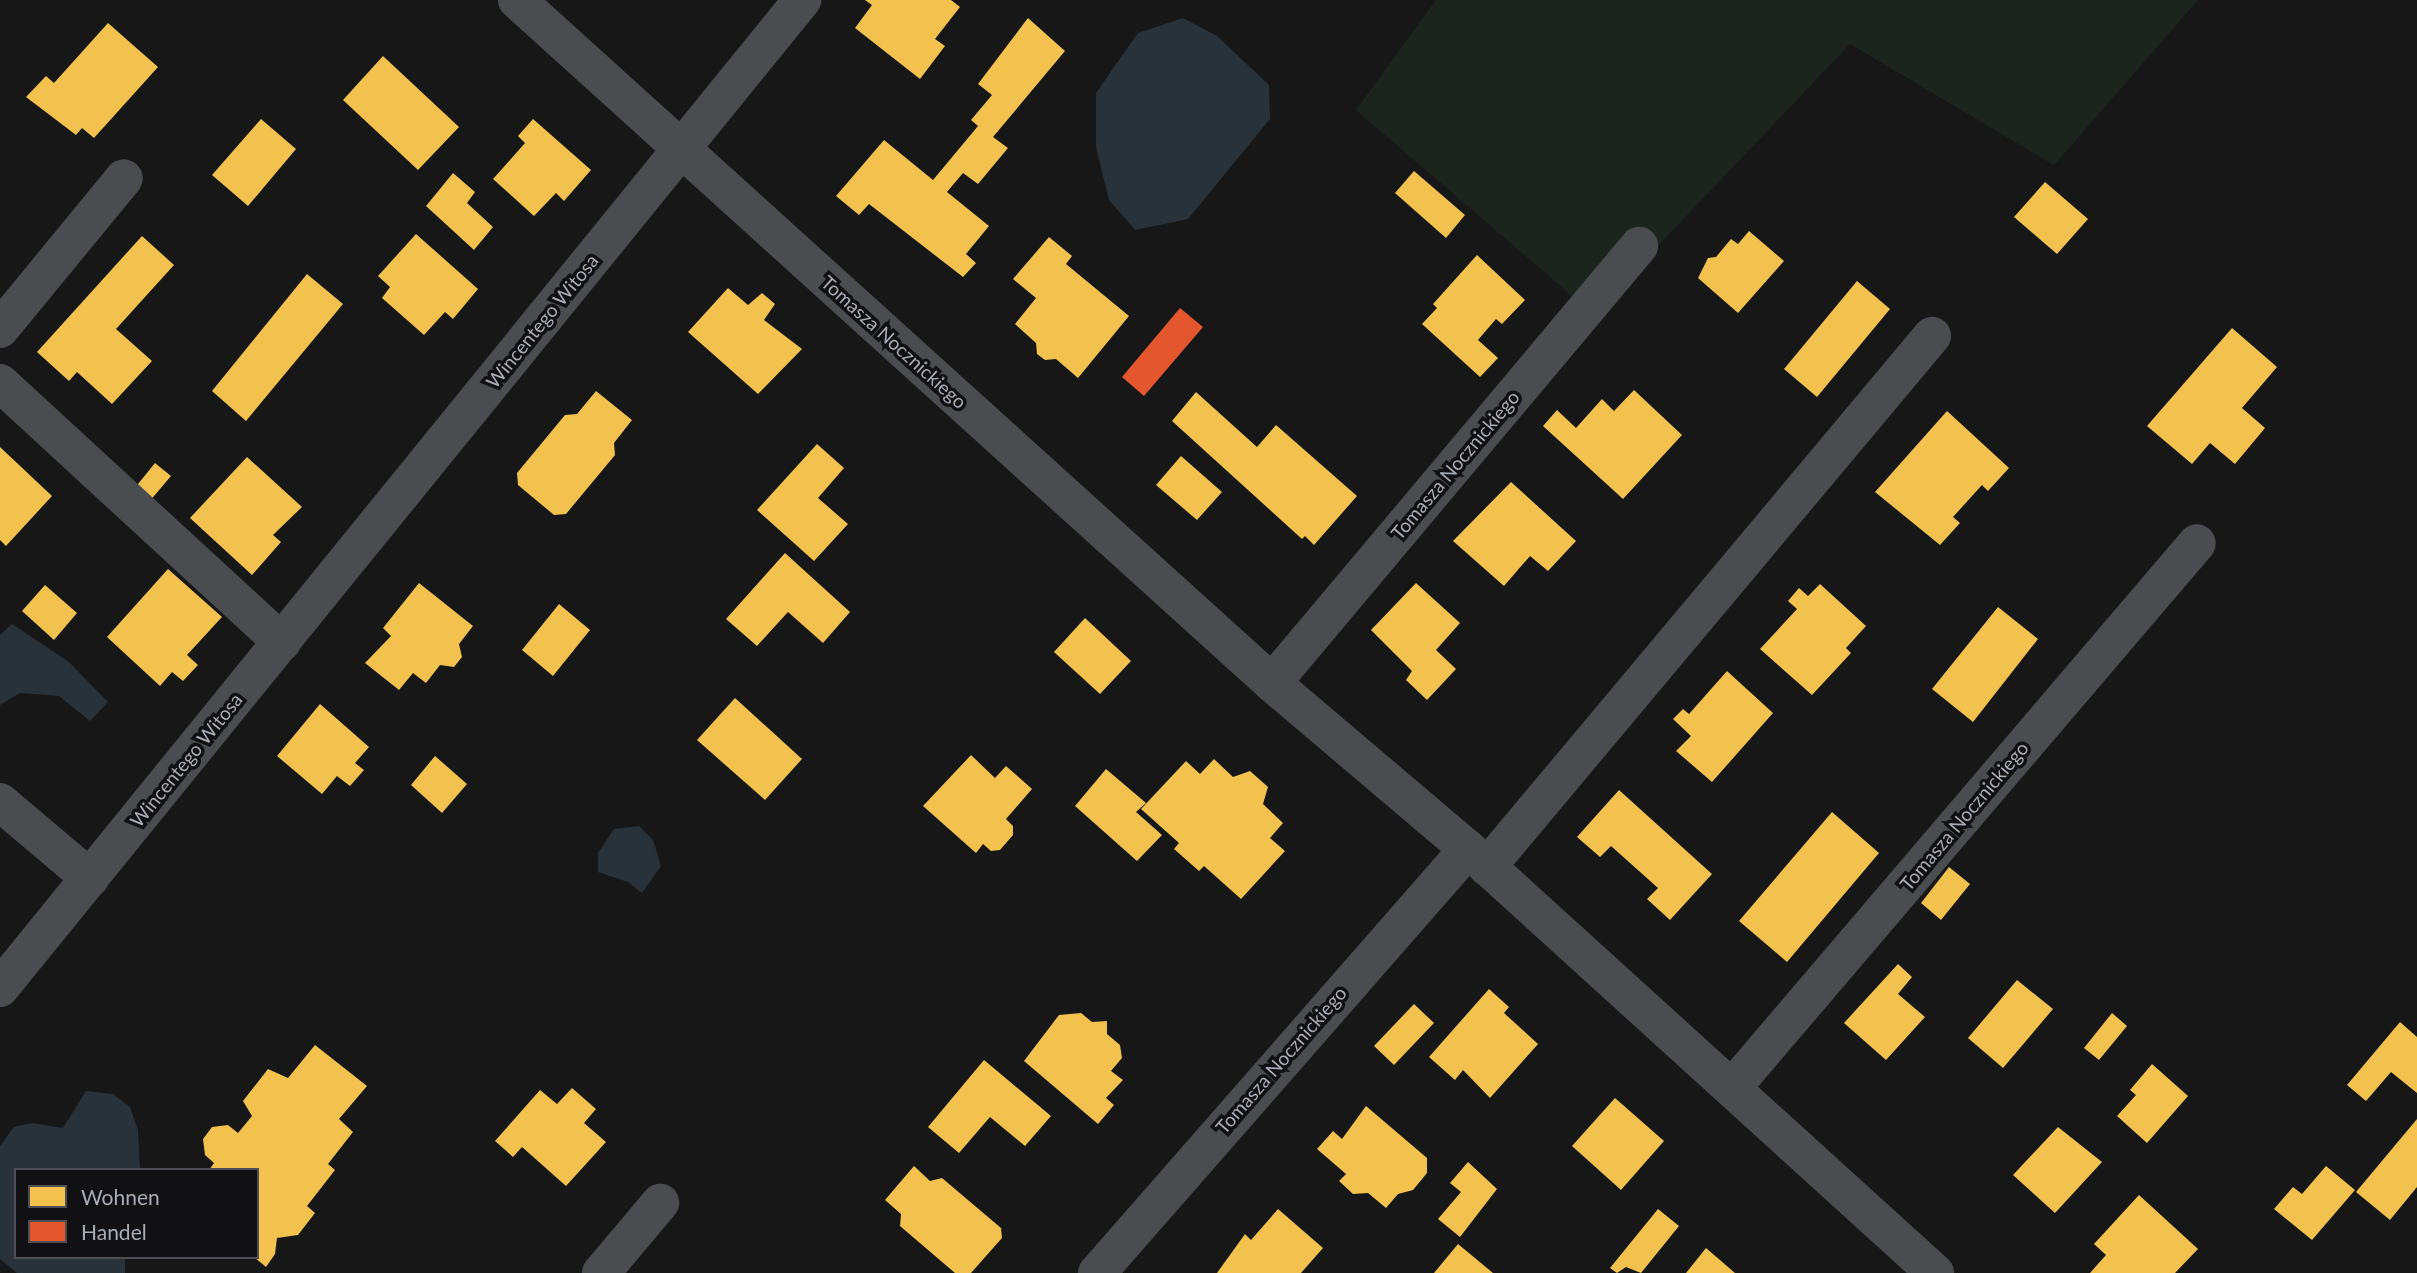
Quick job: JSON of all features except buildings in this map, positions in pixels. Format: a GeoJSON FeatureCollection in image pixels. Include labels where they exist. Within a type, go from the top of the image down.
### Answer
{"type":"FeatureCollection","features":[{"type":"Feature","properties":{"kind":"street","name":"Tomasza Nocznickiego"},"geometry":{"type":"LineString","coordinates":[[517,0],[1272,683],[1477,858],[1935,1273]]}},
{"type":"Feature","properties":{"kind":"street","name":"Wincentego Witosa"},"geometry":{"type":"LineString","coordinates":[[0,988],[802,0]]}},
{"type":"Feature","properties":{"kind":"street"},"geometry":{"type":"LineString","coordinates":[[0,329],[124,178]]}},
{"type":"Feature","properties":{"kind":"street","name":"Tomasza Nocznickiego"},"geometry":{"type":"LineString","coordinates":[[1272,683],[1639,246]]}},
{"type":"Feature","properties":{"kind":"street","name":"Tomasza Nocznickiego"},"geometry":{"type":"LineString","coordinates":[[1097,1273],[1477,858],[1932,335]]}},
{"type":"Feature","properties":{"kind":"street"},"geometry":{"type":"LineString","coordinates":[[0,383],[282,642]]}},
{"type":"Feature","properties":{"kind":"street","name":"Tomasza Nocznickiego"},"geometry":{"type":"LineString","coordinates":[[1732,1088],[2197,543]]}},
{"type":"Feature","properties":{"kind":"street"},"geometry":{"type":"LineString","coordinates":[[0,802],[90,878]]}},
{"type":"Feature","properties":{"kind":"street"},"geometry":{"type":"LineString","coordinates":[[601,1273],[660,1203]]}},
{"type":"Feature","properties":{"kind":"shaded area"},"geometry":{"type":"Polygon","coordinates":[[[1436,0],[2198,0],[2054,165],[1850,44],[1593,314],[1356,110],[1436,0]]]}},
{"type":"Feature","properties":{"kind":"shaded area"},"geometry":{"type":"Polygon","coordinates":[[[1183,18],[1217,36],[1269,85],[1270,119],[1188,219],[1135,230],[1109,200],[1096,147],[1096,93],[1138,33],[1183,18]]]}},
{"type":"Feature","properties":{"kind":"shaded area"},"geometry":{"type":"Polygon","coordinates":[[[12,624],[69,662],[108,702],[90,721],[59,696],[20,693],[0,705],[0,635],[12,624]]]}},
{"type":"Feature","properties":{"kind":"shaded area"},"geometry":{"type":"Polygon","coordinates":[[[639,826],[653,840],[661,866],[642,893],[628,882],[598,872],[598,853],[614,829],[639,826]]]}},
{"type":"Feature","properties":{"kind":"shaded area"},"geometry":{"type":"Polygon","coordinates":[[[86,1091],[113,1094],[130,1107],[138,1130],[140,1168],[14,1168],[14,1259],[125,1259],[125,1273],[17,1273],[0,1259],[0,1146],[14,1127],[32,1123],[63,1128],[86,1091]]]}}]}
